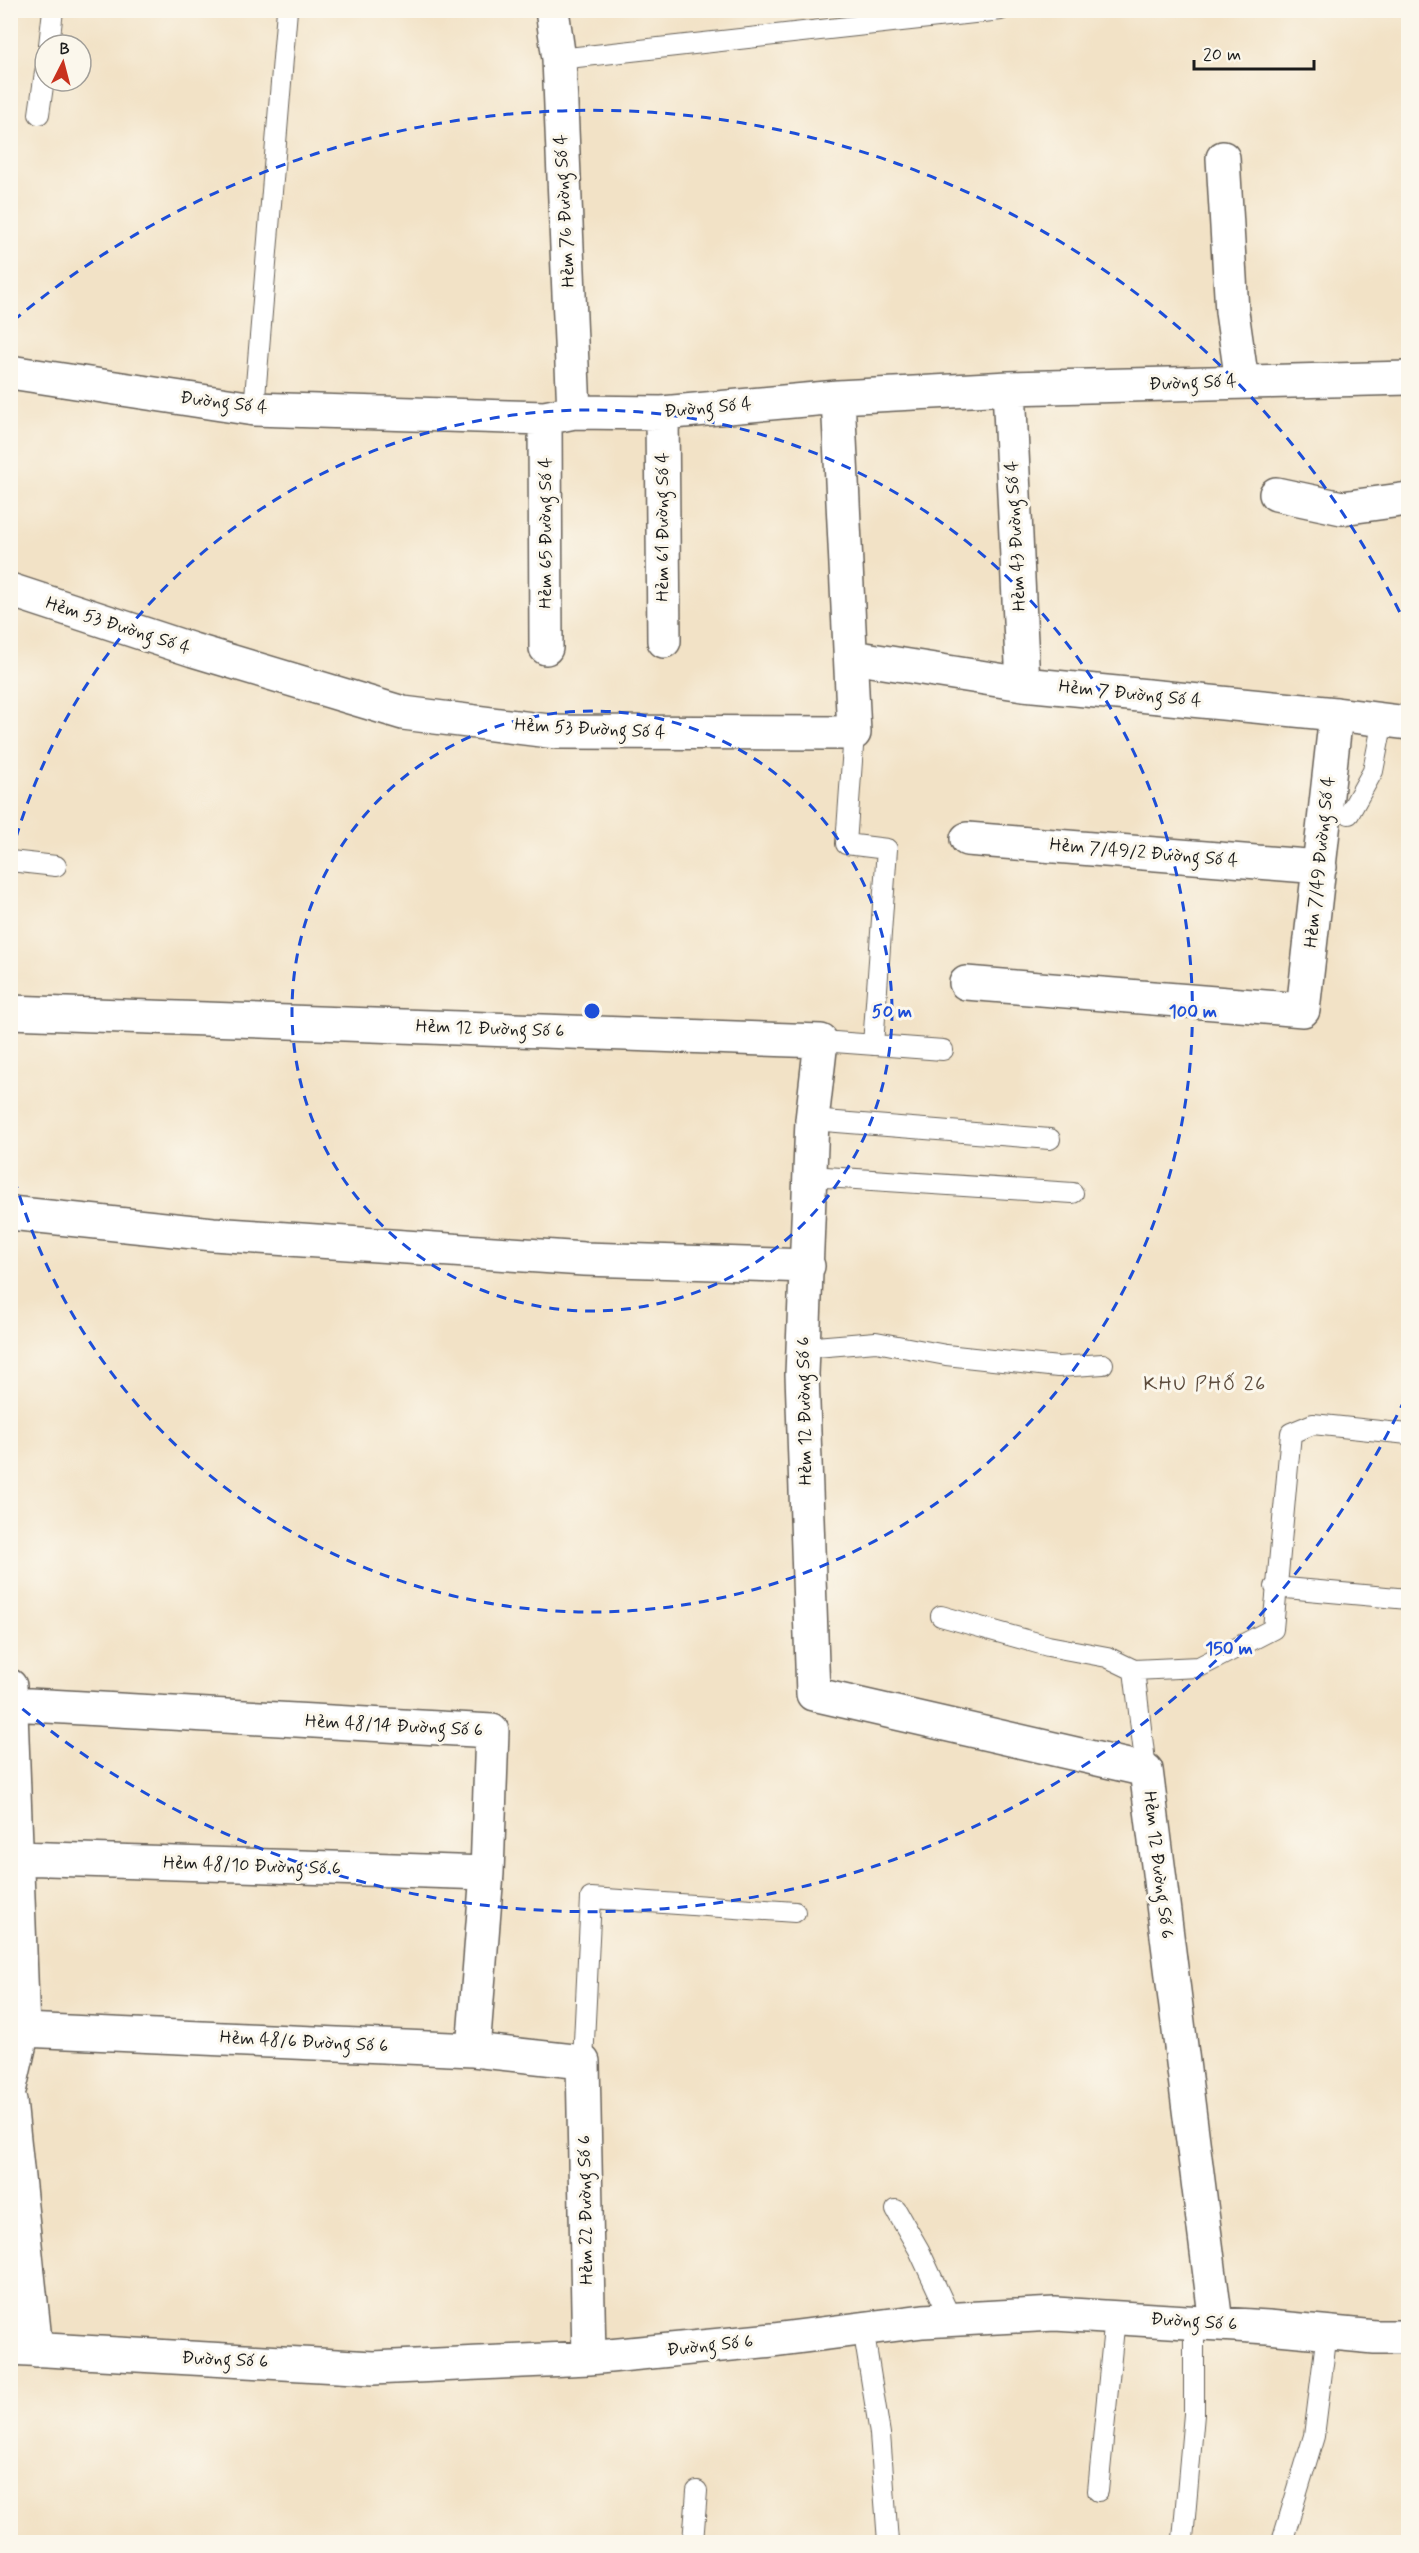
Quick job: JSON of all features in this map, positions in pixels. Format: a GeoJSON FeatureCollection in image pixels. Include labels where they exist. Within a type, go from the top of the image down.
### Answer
{"type":"FeatureCollection","features":[{"type":"Feature","properties":{"kind":"street","name":"Hẻm 76 Đường Số 4"},"geometry":{"type":"LineString","coordinates":[[552,10],[559,59],[560,415]]}},
{"type":"Feature","properties":{"kind":"street"},"geometry":{"type":"LineString","coordinates":[[1223,158],[1232,312],[1242,382]]}},
{"type":"Feature","properties":{"kind":"street","name":"Đường Số 4"},"geometry":{"type":"LineString","coordinates":[[10,372],[255,409],[560,415],[662,413],[838,397],[1009,388],[1408,378]]}},
{"type":"Feature","properties":{"kind":"street","name":"Hẻm 43 Đường Số 4"},"geometry":{"type":"LineString","coordinates":[[1009,388],[1023,684]]}},
{"type":"Feature","properties":{"kind":"street"},"geometry":{"type":"LineString","coordinates":[[838,397],[854,733]]}},
{"type":"Feature","properties":{"kind":"street","name":"Hẻm 61 Đường Số 4"},"geometry":{"type":"LineString","coordinates":[[662,413],[664,641]]}},
{"type":"Feature","properties":{"kind":"street","name":"Hẻm 65 Đường Số 4"},"geometry":{"type":"LineString","coordinates":[[546,648],[560,415]]}},
{"type":"Feature","properties":{"kind":"street"},"geometry":{"type":"LineString","coordinates":[[1276,494],[1342,508],[1408,499]]}},
{"type":"Feature","properties":{"kind":"street","name":"Hẻm 53 Đường Số 4"},"geometry":{"type":"LineString","coordinates":[[10,590],[193,650],[403,713],[557,732],[854,733]]}},
{"type":"Feature","properties":{"kind":"street","name":"Hẻm 7 Đường Số 4"},"geometry":{"type":"LineString","coordinates":[[852,657],[1023,684],[1336,714],[1396,722]]}},
{"type":"Feature","properties":{"kind":"street","name":"Hẻm 7/49 Đường Số 4"},"geometry":{"type":"LineString","coordinates":[[966,983],[1303,1010],[1336,714]]}},
{"type":"Feature","properties":{"kind":"street","name":"Hẻm 7/49/2 Đường Số 4"},"geometry":{"type":"LineString","coordinates":[[968,839],[1320,867]]}},
{"type":"Feature","properties":{"kind":"street","name":"Hẻm 12 Đường Số 6"},"geometry":{"type":"LineString","coordinates":[[10,1012],[821,1041],[812,1120],[803,1348],[813,1695],[1146,1770],[1205,2323]]}},
{"type":"Feature","properties":{"kind":"street"},"geometry":{"type":"LineString","coordinates":[[10,1213],[213,1234],[561,1257],[808,1266]]}},
{"type":"Feature","properties":{"kind":"street"},"geometry":{"type":"LineString","coordinates":[[10,2087],[23,2030],[15,1933],[17,1858],[11,1695]]}},
{"type":"Feature","properties":{"kind":"street","name":"Hẻm 48/14 Đường Số 6"},"geometry":{"type":"LineString","coordinates":[[11,1695],[492,1731],[487,1873],[473,2050]]}},
{"type":"Feature","properties":{"kind":"street","name":"Hẻm 48/10 Đường Số 6"},"geometry":{"type":"LineString","coordinates":[[17,1858],[487,1873]]}},
{"type":"Feature","properties":{"kind":"street","name":"Hẻm 48/6 Đường Số 6"},"geometry":{"type":"LineString","coordinates":[[23,2030],[473,2050],[583,2062]]}},
{"type":"Feature","properties":{"kind":"street","name":"Hẻm 22 Đường Số 6"},"geometry":{"type":"LineString","coordinates":[[583,2062],[589,2358]]}},
{"type":"Feature","properties":{"kind":"street"},"geometry":{"type":"LineString","coordinates":[[10,2101],[23,2349]]}},
{"type":"Feature","properties":{"kind":"street","name":"Đường Số 6"},"geometry":{"type":"LineString","coordinates":[[23,2349],[373,2368],[589,2358],[773,2340],[951,2319],[1055,2314],[1375,2337],[1408,2337]]}},
{"type":"Feature","properties":{"kind":"lane"},"geometry":{"type":"LineString","coordinates":[[51,33],[54,10]]}},
{"type":"Feature","properties":{"kind":"lane"},"geometry":{"type":"LineString","coordinates":[[255,409],[287,10]]}},
{"type":"Feature","properties":{"kind":"lane"},"geometry":{"type":"LineString","coordinates":[[559,59],[1001,10]]}},
{"type":"Feature","properties":{"kind":"lane"},"geometry":{"type":"LineString","coordinates":[[39,114],[42,93]]}},
{"type":"Feature","properties":{"kind":"lane"},"geometry":{"type":"LineString","coordinates":[[1349,814],[1373,771],[1396,722]]}},
{"type":"Feature","properties":{"kind":"lane"},"geometry":{"type":"LineString","coordinates":[[854,733],[846,844],[887,849],[873,1045]]}},
{"type":"Feature","properties":{"kind":"lane"},"geometry":{"type":"LineString","coordinates":[[10,861],[57,866]]}},
{"type":"Feature","properties":{"kind":"lane"},"geometry":{"type":"LineString","coordinates":[[821,1041],[943,1050]]}},
{"type":"Feature","properties":{"kind":"lane"},"geometry":{"type":"LineString","coordinates":[[812,1120],[1050,1139]]}},
{"type":"Feature","properties":{"kind":"lane"},"geometry":{"type":"LineString","coordinates":[[810,1176],[1073,1193]]}},
{"type":"Feature","properties":{"kind":"lane"},"geometry":{"type":"LineString","coordinates":[[803,1348],[876,1342],[946,1355],[1058,1367],[1103,1364]]}},
{"type":"Feature","properties":{"kind":"lane"},"geometry":{"type":"LineString","coordinates":[[940,1616],[1048,1646],[1107,1657],[1134,1670],[1199,1667],[1273,1629],[1275,1587],[1291,1433],[1313,1424],[1408,1434]]}},
{"type":"Feature","properties":{"kind":"lane"},"geometry":{"type":"LineString","coordinates":[[1275,1587],[1408,1599]]}},
{"type":"Feature","properties":{"kind":"lane"},"geometry":{"type":"LineString","coordinates":[[1134,1670],[1146,1770]]}},
{"type":"Feature","properties":{"kind":"lane"},"geometry":{"type":"LineString","coordinates":[[583,2062],[591,1898],[795,1912]]}},
{"type":"Feature","properties":{"kind":"lane"},"geometry":{"type":"LineString","coordinates":[[896,2210],[919,2250],[951,2319]]}},
{"type":"Feature","properties":{"kind":"lane"},"geometry":{"type":"LineString","coordinates":[[1098,2491],[1114,2317]]}},
{"type":"Feature","properties":{"kind":"lane"},"geometry":{"type":"LineString","coordinates":[[1183,2539],[1205,2323]]}},
{"type":"Feature","properties":{"kind":"lane"},"geometry":{"type":"LineString","coordinates":[[863,2328],[880,2434],[888,2542]]}},
{"type":"Feature","properties":{"kind":"lane"},"geometry":{"type":"LineString","coordinates":[[1282,2542],[1314,2436],[1327,2332]]}},
{"type":"Feature","properties":{"kind":"lane"},"geometry":{"type":"LineString","coordinates":[[693,2542],[697,2491]]}},
{"type":"Feature","properties":{"kind":"district","name":"KHU PHỐ 26"},"geometry":{"type":"Point","coordinates":[1205,1384]}}]}
